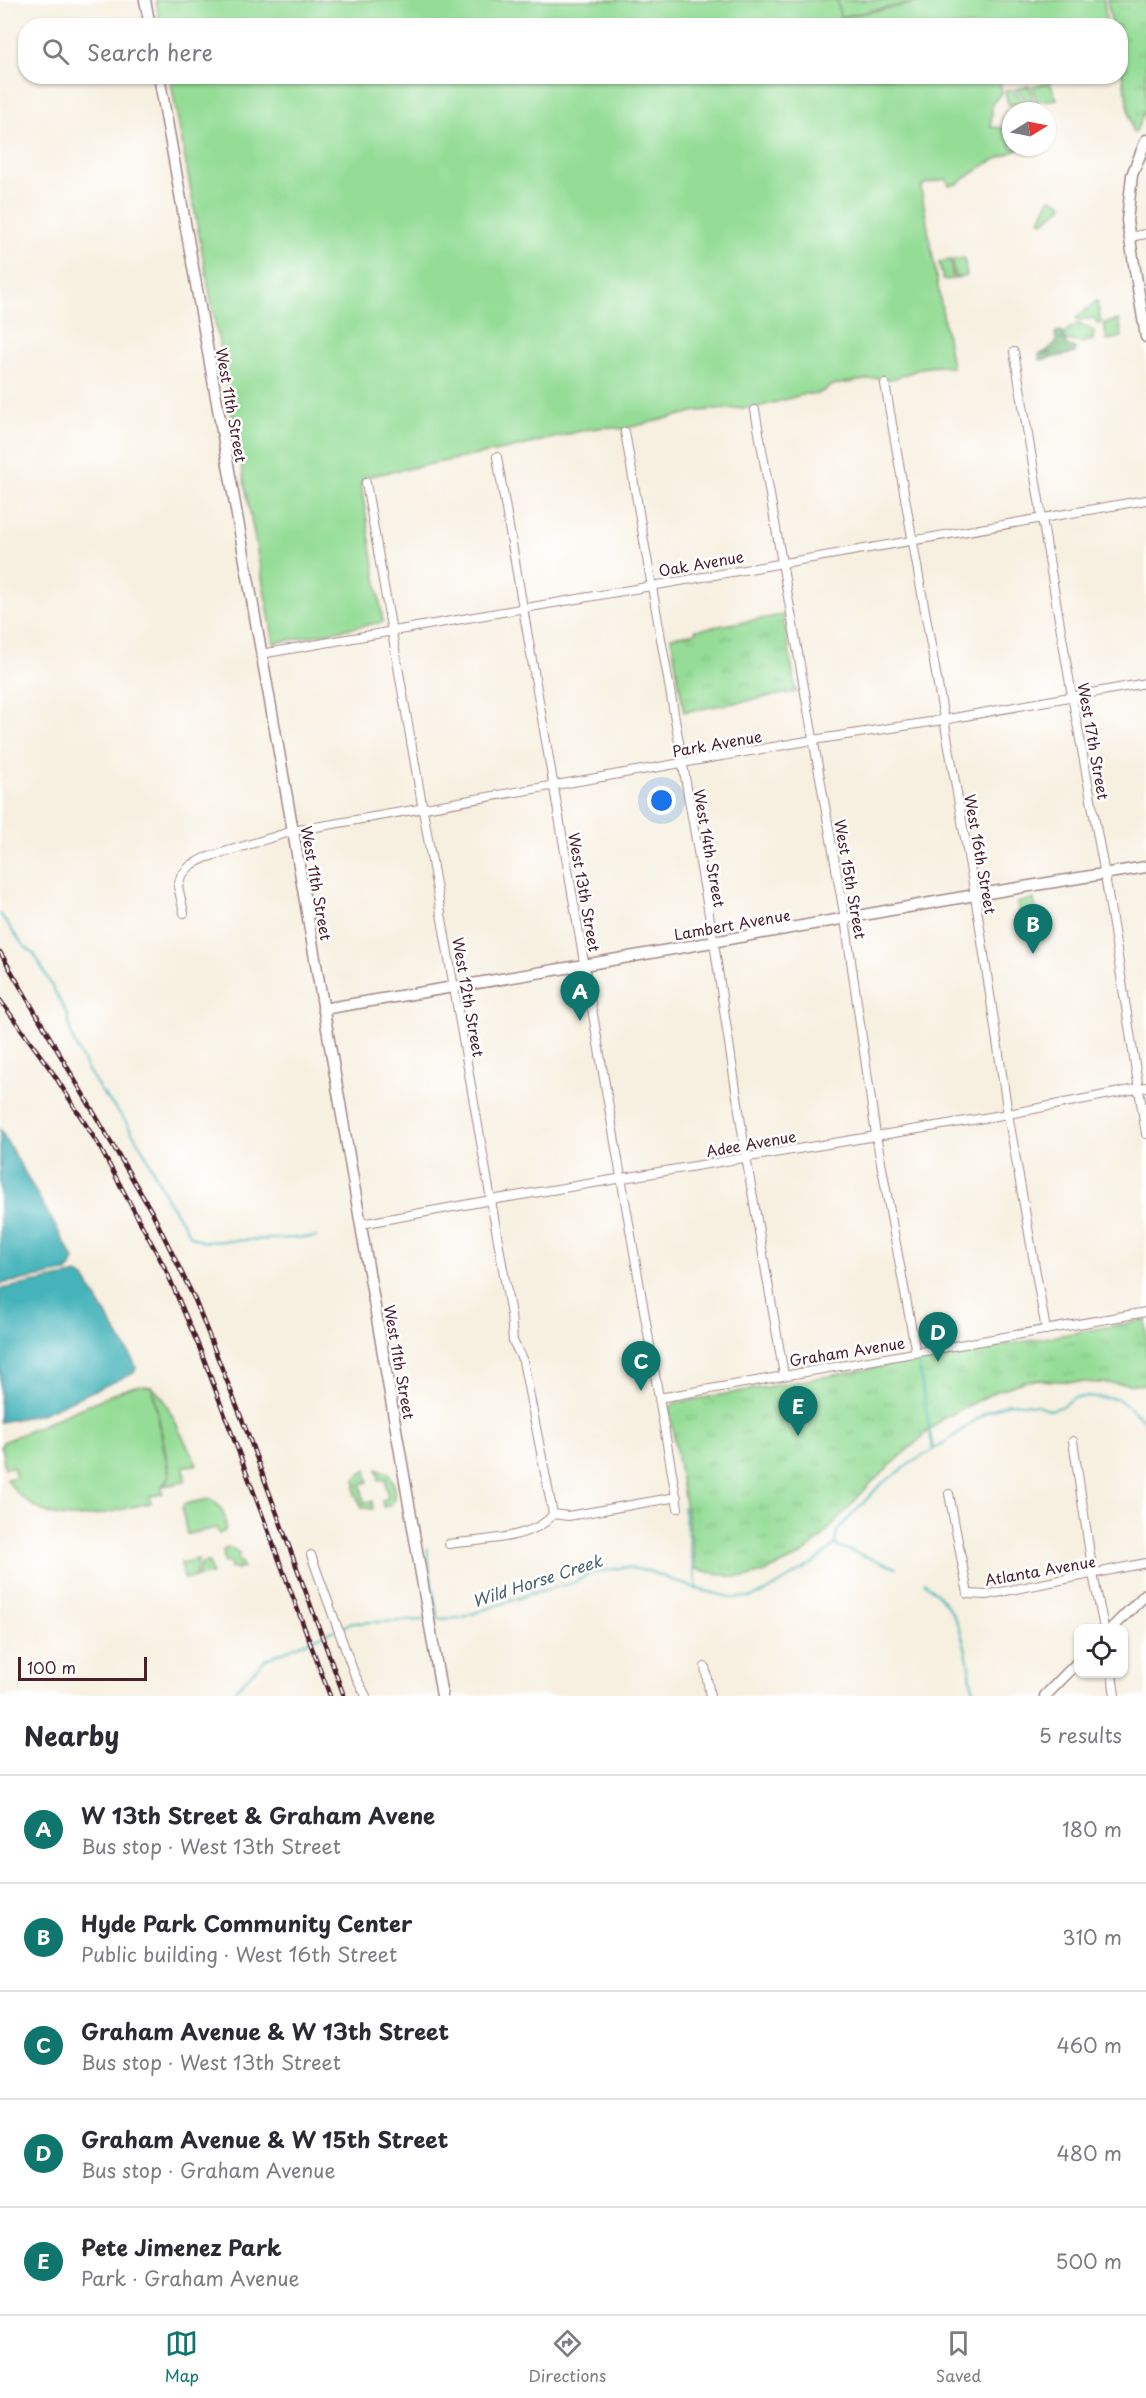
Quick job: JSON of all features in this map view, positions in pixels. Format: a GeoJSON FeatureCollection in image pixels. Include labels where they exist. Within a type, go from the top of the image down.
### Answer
{"type":"FeatureCollection","features":[{"type":"Feature","properties":{"kind":"street"},"geometry":{"type":"LineString","coordinates":[[145,0],[148,18]]}},
{"type":"Feature","properties":{"kind":"street","name":"West 11th Street"},"geometry":{"type":"LineString","coordinates":[[160,84],[293,831],[442,1696]]}},
{"type":"Feature","properties":{"kind":"street"},"geometry":{"type":"LineString","coordinates":[[1146,140],[1132,175],[1127,221],[1146,336]]}},
{"type":"Feature","properties":{"kind":"street"},"geometry":{"type":"LineString","coordinates":[[1129,237],[1146,234]]}},
{"type":"Feature","properties":{"kind":"street","name":"West 17th Street"},"geometry":{"type":"LineString","coordinates":[[1014,352],[1142,1088],[1146,1134]]}},
{"type":"Feature","properties":{"kind":"street","name":"West 16th Street"},"geometry":{"type":"LineString","coordinates":[[885,384],[975,895],[1008,1114],[1046,1330]]}},
{"type":"Feature","properties":{"kind":"street","name":"West 15th Street"},"geometry":{"type":"LineString","coordinates":[[755,410],[845,919],[876,1135],[916,1353]]}},
{"type":"Feature","properties":{"kind":"street","name":"West 14th Street"},"geometry":{"type":"LineString","coordinates":[[625,432],[714,943],[746,1157],[784,1375]]}},
{"type":"Feature","properties":{"kind":"street","name":"West 13th Street"},"geometry":{"type":"LineString","coordinates":[[497,457],[678,1508]]}},
{"type":"Feature","properties":{"kind":"street","name":"West 12th Street"},"geometry":{"type":"LineString","coordinates":[[366,483],[390,632],[512,1315],[513,1341],[523,1361],[553,1514]]}},
{"type":"Feature","properties":{"kind":"street","name":"Oak Avenue"},"geometry":{"type":"LineString","coordinates":[[261,654],[1146,500]]}},
{"type":"Feature","properties":{"kind":"street","name":"Park Avenue"},"geometry":{"type":"LineString","coordinates":[[184,913],[178,886],[181,876],[191,865],[206,858],[293,831],[1146,683]]}},
{"type":"Feature","properties":{"kind":"street","name":"Lambert Avenue"},"geometry":{"type":"LineString","coordinates":[[323,1009],[1146,867]]}},
{"type":"Feature","properties":{"kind":"street","name":"Adee Avenue"},"geometry":{"type":"LineString","coordinates":[[361,1224],[491,1200],[1008,1114],[1142,1088]]}},
{"type":"Feature","properties":{"kind":"street","name":"Graham Avenue"},"geometry":{"type":"LineString","coordinates":[[660,1398],[1146,1312]]}},
{"type":"Feature","properties":{"kind":"street"},"geometry":{"type":"LineString","coordinates":[[1072,1442],[1103,1624]]}},
{"type":"Feature","properties":{"kind":"street","name":"Atlanta Avenue"},"geometry":{"type":"LineString","coordinates":[[949,1494],[968,1594],[986,1594],[1146,1563]]}},
{"type":"Feature","properties":{"kind":"street"},"geometry":{"type":"LineString","coordinates":[[449,1544],[532,1531],[548,1521],[553,1514],[568,1516],[677,1497]]}},
{"type":"Feature","properties":{"kind":"street"},"geometry":{"type":"LineString","coordinates":[[311,1555],[354,1673],[366,1696]]}},
{"type":"Feature","properties":{"kind":"street"},"geometry":{"type":"LineString","coordinates":[[1117,1624],[1146,1594]]}},
{"type":"Feature","properties":{"kind":"street"},"geometry":{"type":"LineString","coordinates":[[705,1666],[710,1696]]}},
{"type":"Feature","properties":{"kind":"street"},"geometry":{"type":"LineString","coordinates":[[1045,1696],[1074,1666]]}},
{"type":"Feature","properties":{"kind":"street"},"geometry":{"type":"LineString","coordinates":[[1113,1678],[1115,1696]]}},
{"type":"Feature","properties":{"kind":"green space"},"geometry":{"type":"Polygon","coordinates":[[[156,0],[839,0],[843,17],[931,0],[1104,0],[1106,18],[159,18],[156,0]]]}},
{"type":"Feature","properties":{"kind":"green space"},"geometry":{"type":"Polygon","coordinates":[[[837,0],[927,0],[840,17],[837,0]]]}},
{"type":"Feature","properties":{"kind":"green space"},"geometry":{"type":"Polygon","coordinates":[[[1107,0],[1146,0],[1146,108],[1136,132],[1133,133],[1124,84],[1128,84],[1128,18],[1111,18],[1107,0]]]}},
{"type":"Feature","properties":{"kind":"green space"},"geometry":{"type":"Polygon","coordinates":[[[171,84],[1000,84],[1002,92],[992,104],[991,127],[1002,128],[1003,156],[988,163],[957,184],[949,185],[946,179],[924,184],[921,189],[952,367],[930,366],[895,378],[877,378],[833,385],[818,394],[805,394],[758,407],[697,411],[623,429],[606,427],[585,430],[513,448],[365,477],[361,484],[383,622],[274,643],[171,84]]]}},
{"type":"Feature","properties":{"kind":"green space"},"geometry":{"type":"Polygon","coordinates":[[[1050,84],[1057,99],[1036,101],[1033,86],[1050,84]]]}},
{"type":"Feature","properties":{"kind":"green space"},"geometry":{"type":"Polygon","coordinates":[[[1030,86],[1033,102],[1030,102],[1015,89],[1030,86]]]}},
{"type":"Feature","properties":{"kind":"green space"},"geometry":{"type":"Polygon","coordinates":[[[1012,90],[1025,102],[1008,102],[1005,91],[1012,90]]]}},
{"type":"Feature","properties":{"kind":"green space"},"geometry":{"type":"Polygon","coordinates":[[[1050,198],[1063,203],[1062,207],[1043,222],[1040,220],[1050,198]]]}},
{"type":"Feature","properties":{"kind":"green space"},"geometry":{"type":"Polygon","coordinates":[[[964,258],[967,276],[955,278],[952,260],[964,258]]]}},
{"type":"Feature","properties":{"kind":"green space"},"geometry":{"type":"Polygon","coordinates":[[[950,260],[953,279],[943,280],[939,262],[950,260]]]}},
{"type":"Feature","properties":{"kind":"green space"},"geometry":{"type":"Polygon","coordinates":[[[1097,301],[1101,323],[1097,324],[1095,318],[1078,320],[1076,318],[1097,301]]]}},
{"type":"Feature","properties":{"kind":"green space"},"geometry":{"type":"Polygon","coordinates":[[[1119,320],[1122,337],[1107,340],[1104,323],[1119,320]]]}},
{"type":"Feature","properties":{"kind":"green space"},"geometry":{"type":"Polygon","coordinates":[[[1078,324],[1094,332],[1093,340],[1081,343],[1066,340],[1064,337],[1067,330],[1078,324]]]}},
{"type":"Feature","properties":{"kind":"green space"},"geometry":{"type":"Polygon","coordinates":[[[1061,331],[1066,336],[1066,345],[1075,348],[1075,353],[1040,360],[1039,354],[1047,351],[1057,341],[1056,332],[1061,331]]]}},
{"type":"Feature","properties":{"kind":"green space"},"geometry":{"type":"Polygon","coordinates":[[[783,615],[796,692],[684,712],[671,637],[696,633],[695,630],[783,615]]]}},
{"type":"Feature","properties":{"kind":"green space"},"geometry":{"type":"Polygon","coordinates":[[[1034,899],[1040,932],[1023,936],[1017,903],[1034,899]]]}},
{"type":"Feature","properties":{"kind":"green space"},"geometry":{"type":"Polygon","coordinates":[[[1146,1320],[1146,1385],[1037,1380],[1025,1381],[997,1391],[942,1419],[870,1484],[820,1539],[800,1556],[763,1573],[748,1577],[734,1577],[696,1569],[669,1408],[675,1403],[1146,1320]]]}},
{"type":"Feature","properties":{"kind":"green space"},"geometry":{"type":"Polygon","coordinates":[[[138,1385],[152,1387],[169,1476],[162,1486],[163,1494],[150,1496],[151,1503],[98,1515],[68,1517],[41,1510],[18,1494],[7,1479],[16,1477],[13,1467],[5,1468],[1,1446],[3,1442],[138,1385]]]}},
{"type":"Feature","properties":{"kind":"green space"},"geometry":{"type":"Polygon","coordinates":[[[153,1388],[163,1398],[197,1465],[184,1466],[185,1482],[163,1486],[170,1476],[153,1388]]]}},
{"type":"Feature","properties":{"kind":"green space"},"geometry":{"type":"Polygon","coordinates":[[[366,1469],[368,1482],[361,1484],[364,1502],[372,1501],[373,1509],[362,1507],[355,1494],[355,1479],[366,1469]]]}},
{"type":"Feature","properties":{"kind":"green space"},"geometry":{"type":"Polygon","coordinates":[[[377,1469],[389,1473],[394,1486],[394,1501],[391,1505],[383,1507],[382,1500],[388,1498],[385,1479],[379,1480],[377,1469]]]}},
{"type":"Feature","properties":{"kind":"green space"},"geometry":{"type":"Polygon","coordinates":[[[210,1499],[223,1512],[226,1522],[225,1531],[219,1534],[217,1528],[187,1534],[182,1509],[184,1504],[210,1499]]]}},
{"type":"Feature","properties":{"kind":"green space"},"geometry":{"type":"Polygon","coordinates":[[[228,1548],[240,1554],[238,1554],[239,1562],[242,1562],[243,1568],[231,1568],[230,1562],[224,1563],[223,1550],[228,1548]]]}},
{"type":"Feature","properties":{"kind":"green space"},"geometry":{"type":"Polygon","coordinates":[[[198,1559],[195,1577],[184,1579],[181,1563],[198,1559]]]}},
{"type":"Feature","properties":{"kind":"green space"},"geometry":{"type":"Polygon","coordinates":[[[209,1562],[212,1574],[197,1577],[201,1563],[209,1562]]]}},
{"type":"Feature","properties":{"kind":"water"},"geometry":{"type":"Polygon","coordinates":[[[0,1129],[74,1259],[66,1272],[0,1284],[0,1129]]]}},
{"type":"Feature","properties":{"kind":"water"},"geometry":{"type":"Polygon","coordinates":[[[78,1274],[85,1279],[134,1362],[136,1368],[134,1373],[41,1414],[0,1422],[0,1289],[78,1274]]]}},
{"type":"Feature","properties":{"kind":"waterway"},"geometry":{"type":"LineString","coordinates":[[0,914],[23,945],[35,955],[68,1016],[72,1038],[87,1069],[101,1091],[124,1119],[146,1155],[167,1199],[191,1236],[203,1242],[316,1237]]}},
{"type":"Feature","properties":{"kind":"waterway"},"geometry":{"type":"LineString","coordinates":[[917,1356],[933,1450]]}},
{"type":"Feature","properties":{"kind":"waterway","name":"Wild Horse Creek"},"geometry":{"type":"LineString","coordinates":[[432,1619],[460,1618],[533,1593],[573,1583],[592,1573],[624,1567],[648,1571],[697,1589],[735,1598],[751,1597],[766,1592],[815,1562],[835,1545],[837,1531],[880,1485],[985,1413],[1009,1403],[1037,1405],[1050,1410],[1061,1407],[1075,1397],[1117,1398],[1146,1422]]}},
{"type":"Feature","properties":{"kind":"waterway"},"geometry":{"type":"LineString","coordinates":[[683,1507],[697,1589]]}},
{"type":"Feature","properties":{"kind":"waterway"},"geometry":{"type":"LineString","coordinates":[[835,1545],[896,1568]]}},
{"type":"Feature","properties":{"kind":"waterway"},"geometry":{"type":"LineString","coordinates":[[427,1549],[438,1619]]}},
{"type":"Feature","properties":{"kind":"waterway"},"geometry":{"type":"LineString","coordinates":[[924,1582],[948,1607],[961,1633],[974,1696]]}},
{"type":"Feature","properties":{"kind":"waterway","name":"Wild Horse Creek"},"geometry":{"type":"LineString","coordinates":[[341,1628],[352,1623],[424,1620]]}},
{"type":"Feature","properties":{"kind":"waterway","name":"Wild Horse Creek"},"geometry":{"type":"LineString","coordinates":[[229,1696],[266,1659],[335,1630]]}},
{"type":"Feature","properties":{"kind":"railway"},"geometry":{"type":"LineString","coordinates":[[0,952],[153,1214],[195,1300],[247,1432],[344,1696]]}},
{"type":"Feature","properties":{"kind":"railway"},"geometry":{"type":"LineString","coordinates":[[0,1000],[53,1073],[98,1144],[166,1270],[202,1354],[330,1696]]}},
{"type":"Feature","properties":{"kind":"place","name":"Hyde Park Community Center"},"geometry":{"type":"Point","coordinates":[1033,954]}},
{"type":"Feature","properties":{"kind":"place","name":"W 13th Street & Graham Avene"},"geometry":{"type":"Point","coordinates":[580,1021]}},
{"type":"Feature","properties":{"kind":"place","name":"Graham Avenue & W 15th Street"},"geometry":{"type":"Point","coordinates":[938,1362]}},
{"type":"Feature","properties":{"kind":"place","name":"Graham Avenue & W 13th Street"},"geometry":{"type":"Point","coordinates":[641,1391]}},
{"type":"Feature","properties":{"kind":"place","name":"Pete Jimenez Park"},"geometry":{"type":"Point","coordinates":[798,1436]}}]}
